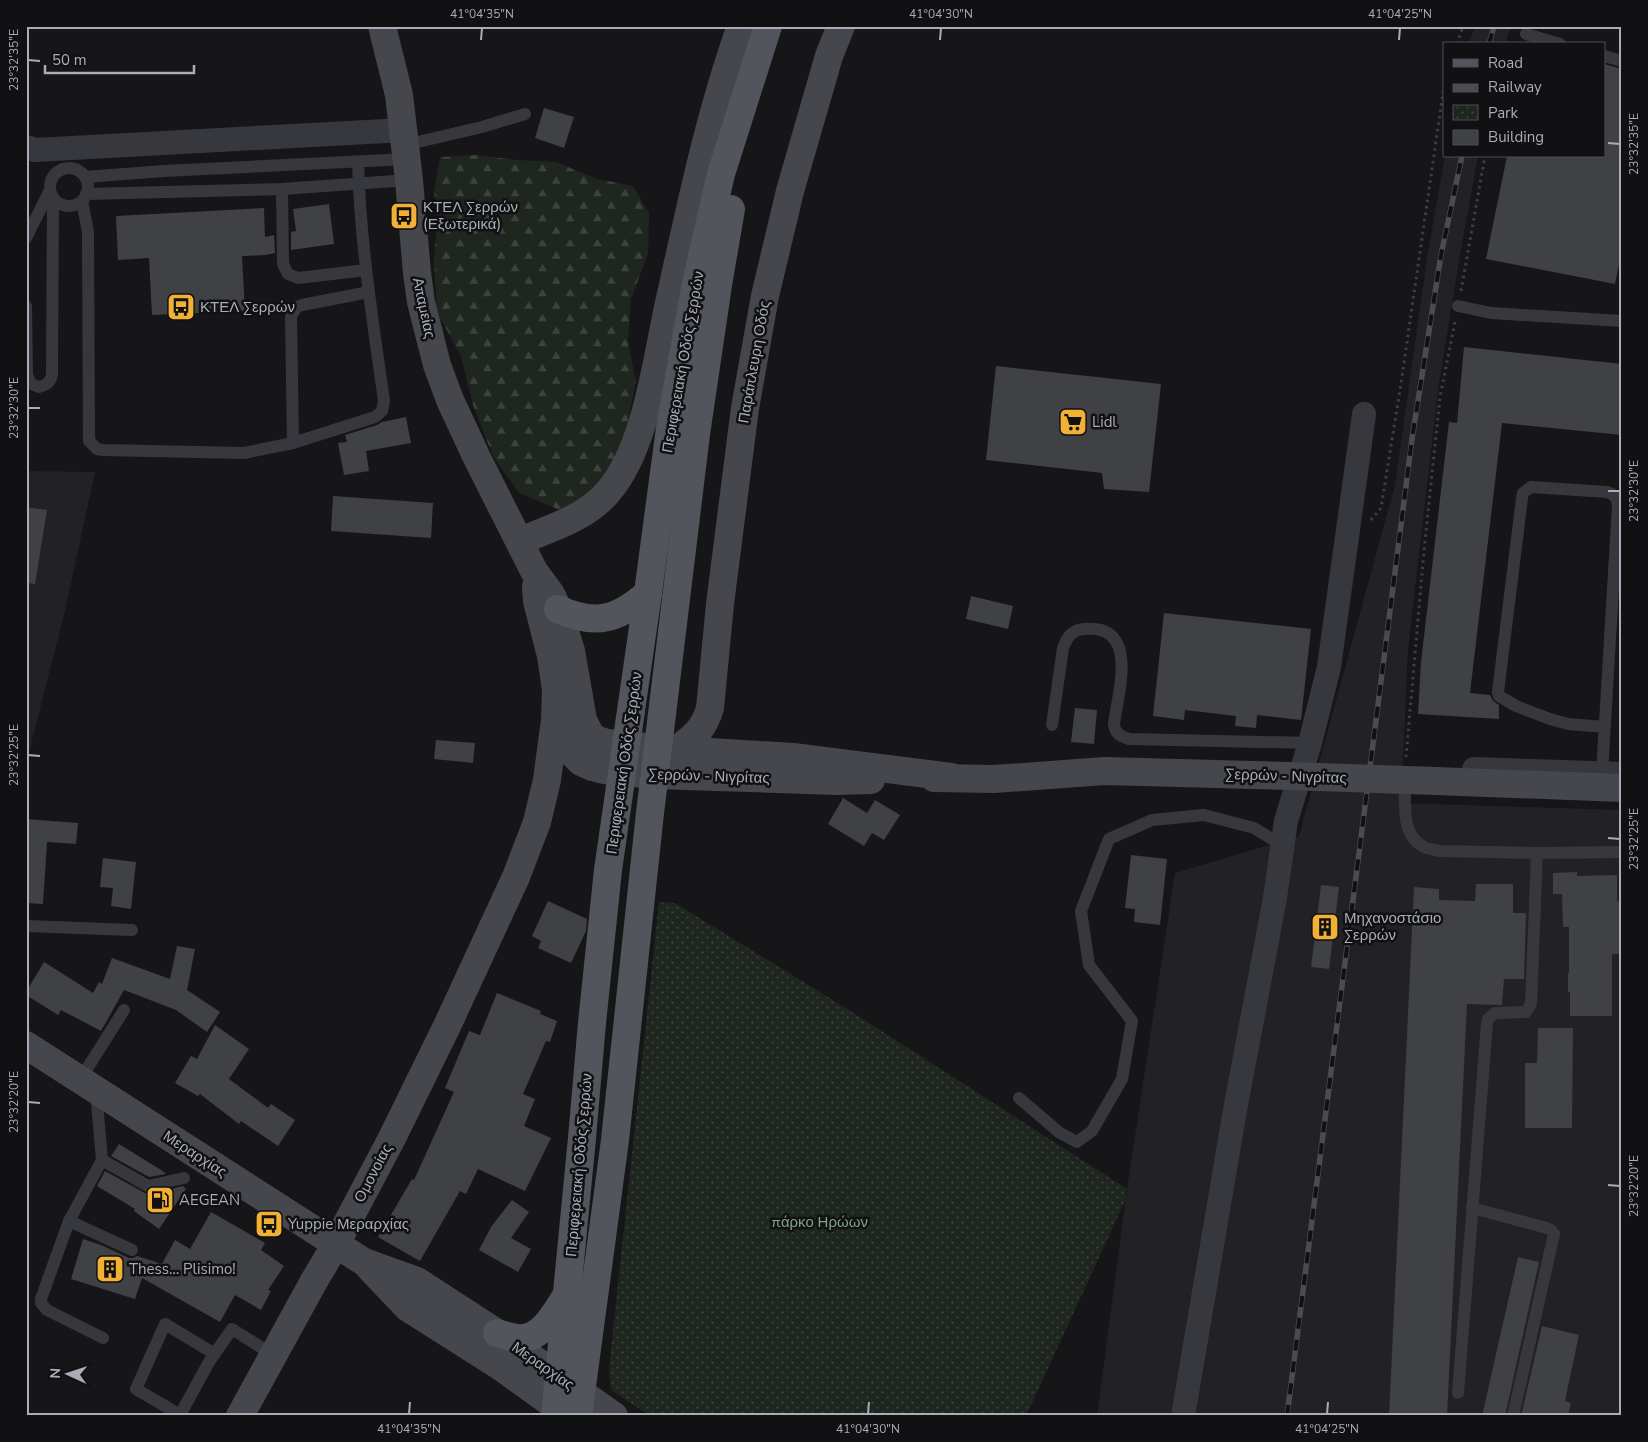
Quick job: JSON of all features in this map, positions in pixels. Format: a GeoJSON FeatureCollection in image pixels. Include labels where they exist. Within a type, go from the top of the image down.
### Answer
{"type":"FeatureCollection","features":[{"type":"Feature","properties":{"kind":"main road","name":"Απαμείας"},"geometry":{"type":"LineString","coordinates":[[382,26],[399,95],[421,302],[437,365],[461,428],[534,571]]}},
{"type":"Feature","properties":{"kind":"main road"},"geometry":{"type":"LineString","coordinates":[[520,541],[582,514],[591,508],[609,490],[628,459],[636,441],[654,378],[699,167],[741,26]]}},
{"type":"Feature","properties":{"kind":"main road","name":"Περιφερειακή Οδός Σερρών"},"geometry":{"type":"LineString","coordinates":[[568,1409],[559,1377],[594,1004],[608,870],[670,428],[696,283],[721,174],[768,26]]}},
{"type":"Feature","properties":{"kind":"main road","name":"Παράπλευρη Οδός"},"geometry":{"type":"LineString","coordinates":[[710,708],[720,604],[745,408],[765,296],[790,191],[829,56],[841,26]]}},
{"type":"Feature","properties":{"kind":"main road","name":"Περιφερειακή Οδός Σερρών"},"geometry":{"type":"LineString","coordinates":[[568,1409],[615,1140],[663,758],[696,434],[736,177],[740,118]]}},
{"type":"Feature","properties":{"kind":"main road","name":"Σερρών - Νιγρίτας"},"geometry":{"type":"LineString","coordinates":[[534,571],[536,601],[551,656],[556,690],[555,720],[568,748],[581,762],[592,767],[622,772],[663,758],[749,755],[821,760],[951,777]]}},
{"type":"Feature","properties":{"kind":"main road","name":"Σερρών - Νιγρίτας"},"geometry":{"type":"LineString","coordinates":[[534,571],[551,594],[558,609],[571,651],[580,708],[590,734],[601,741],[626,744],[663,758],[837,781],[951,777],[994,779],[1105,771],[1609,781]]}},
{"type":"Feature","properties":{"kind":"main road"},"geometry":{"type":"LineString","coordinates":[[558,609],[584,618],[604,618],[622,612],[648,593]]}},
{"type":"Feature","properties":{"kind":"main road"},"geometry":{"type":"LineString","coordinates":[[710,708],[718,732],[749,755]]}},
{"type":"Feature","properties":{"kind":"main road"},"geometry":{"type":"LineString","coordinates":[[663,758],[700,730],[707,719],[710,708]]}},
{"type":"Feature","properties":{"kind":"main road","name":"Ομονοίας"},"geometry":{"type":"LineString","coordinates":[[240,1416],[336,1244],[392,1138],[447,1026],[516,877],[538,822],[547,780],[555,720]]}},
{"type":"Feature","properties":{"kind":"main road","name":"Μεραρχίας"},"geometry":{"type":"LineString","coordinates":[[26,1045],[364,1262],[417,1281],[497,1333],[559,1377]]}},
{"type":"Feature","properties":{"kind":"main road","name":"Μεραρχίας"},"geometry":{"type":"LineString","coordinates":[[364,1262],[408,1308],[568,1409],[614,1416]]}},
{"type":"Feature","properties":{"kind":"main road"},"geometry":{"type":"LineString","coordinates":[[497,1333],[519,1338],[533,1336],[544,1328],[567,1295]]}},
{"type":"Feature","properties":{"kind":"street"},"geometry":{"type":"LineString","coordinates":[[26,147],[35,150],[406,154]]}},
{"type":"Feature","properties":{"kind":"street"},"geometry":{"type":"LineString","coordinates":[[1183,1416],[1233,1120],[1275,898],[1286,820],[1310,743],[1330,667],[1364,414]]}},
{"type":"Feature","properties":{"kind":"street"},"geometry":{"type":"LineString","coordinates":[[1405,766],[1609,781]]}},
{"type":"Feature","properties":{"kind":"lane"},"geometry":{"type":"LineString","coordinates":[[1526,34],[1553,42]]}},
{"type":"Feature","properties":{"kind":"lane"},"geometry":{"type":"LineString","coordinates":[[1606,57],[1622,61]]}},
{"type":"Feature","properties":{"kind":"lane"},"geometry":{"type":"LineString","coordinates":[[84,177],[164,171],[358,162],[406,154],[525,114]]}},
{"type":"Feature","properties":{"kind":"lane"},"geometry":{"type":"LineString","coordinates":[[84,197],[282,189],[358,183],[406,154]]}},
{"type":"Feature","properties":{"kind":"lane"},"geometry":{"type":"LineString","coordinates":[[84,197],[88,232],[89,441],[92,445],[103,450],[244,453],[293,443],[375,417],[382,410],[384,401],[366,270],[358,183],[358,162]]}},
{"type":"Feature","properties":{"kind":"lane"},"geometry":{"type":"LineString","coordinates":[[26,306],[27,376],[31,384],[40,387],[48,383],[52,374],[51,194],[52,177],[62,170],[68,168],[75,169],[84,177],[88,188],[84,197],[72,206],[61,205],[51,194]]}},
{"type":"Feature","properties":{"kind":"lane"},"geometry":{"type":"LineString","coordinates":[[282,189],[283,264],[288,274],[298,278],[366,270]]}},
{"type":"Feature","properties":{"kind":"lane"},"geometry":{"type":"LineString","coordinates":[[26,238],[51,194]]}},
{"type":"Feature","properties":{"kind":"lane"},"geometry":{"type":"LineString","coordinates":[[293,443],[291,316],[302,305],[369,292]]}},
{"type":"Feature","properties":{"kind":"lane"},"geometry":{"type":"LineString","coordinates":[[1458,306],[1491,313],[1622,321]]}},
{"type":"Feature","properties":{"kind":"lane"},"geometry":{"type":"LineString","coordinates":[[1605,728],[1568,724],[1550,719],[1516,706],[1499,696],[1499,683],[1522,498],[1523,493],[1530,488],[1607,492],[1615,496],[1617,500],[1605,728],[1609,781]]}},
{"type":"Feature","properties":{"kind":"lane"},"geometry":{"type":"LineString","coordinates":[[1052,725],[1063,648],[1066,640],[1070,634],[1089,628],[1106,631],[1114,637],[1121,652],[1122,668],[1114,730],[1122,737],[1129,739],[1310,743]]}},
{"type":"Feature","properties":{"kind":"lane"},"geometry":{"type":"LineString","coordinates":[[1405,766],[1407,828],[1414,839],[1424,847],[1440,851],[1622,852]]}},
{"type":"Feature","properties":{"kind":"lane"},"geometry":{"type":"LineString","coordinates":[[1019,1098],[1060,1133],[1076,1142],[1092,1131],[1122,1078],[1132,1021],[1089,965],[1081,909],[1109,839],[1152,820],[1204,816],[1254,828],[1283,846]]}},
{"type":"Feature","properties":{"kind":"lane"},"geometry":{"type":"LineString","coordinates":[[1458,1393],[1487,1023],[1488,1019],[1495,1013],[1526,1012],[1531,1004],[1538,853]]}},
{"type":"Feature","properties":{"kind":"lane"},"geometry":{"type":"LineString","coordinates":[[26,926],[132,930]]}},
{"type":"Feature","properties":{"kind":"lane"},"geometry":{"type":"LineString","coordinates":[[103,1338],[47,1310],[41,1303],[42,1295],[70,1221],[102,1160],[88,1085],[124,1010]]}},
{"type":"Feature","properties":{"kind":"lane"},"geometry":{"type":"LineString","coordinates":[[102,1160],[148,1186],[184,1178]]}},
{"type":"Feature","properties":{"kind":"lane"},"geometry":{"type":"LineString","coordinates":[[1472,1208],[1547,1228],[1554,1234],[1513,1416]]}},
{"type":"Feature","properties":{"kind":"lane"},"geometry":{"type":"LineString","coordinates":[[70,1221],[132,1250]]}},
{"type":"Feature","properties":{"kind":"lane"},"geometry":{"type":"LineString","coordinates":[[215,1354],[166,1324],[136,1389],[180,1415],[215,1354],[232,1329],[273,1355]]}},
{"type":"Feature","properties":{"kind":"path"},"geometry":{"type":"LineString","coordinates":[[1458,42],[1462,26]]}},
{"type":"Feature","properties":{"kind":"path"},"geometry":{"type":"LineString","coordinates":[[1369,522],[1381,508],[1443,93]]}},
{"type":"Feature","properties":{"kind":"path"},"geometry":{"type":"LineString","coordinates":[[1405,766],[1440,397],[1485,158]]}},
{"type":"Feature","properties":{"kind":"shaded area"},"geometry":{"type":"Polygon","coordinates":[[[1475,26],[1511,26],[1506,42],[1470,42],[1475,26]]]}},
{"type":"Feature","properties":{"kind":"shaded area"},"geometry":{"type":"Polygon","coordinates":[[[1445,158],[1478,158],[1439,383],[1408,649],[1401,803],[1622,810],[1622,1416],[1097,1416],[1127,1189],[1175,873],[1299,836],[1395,485],[1428,252],[1445,158]]]}},
{"type":"Feature","properties":{"kind":"shaded area"},"geometry":{"type":"Polygon","coordinates":[[[26,471],[95,472],[65,611],[26,764],[26,471]]]}},
{"type":"Feature","properties":{"kind":"green space"},"geometry":{"type":"Polygon","coordinates":[[[476,155],[556,162],[597,179],[633,186],[649,213],[648,254],[631,299],[628,343],[636,381],[620,463],[593,497],[562,511],[519,493],[493,456],[473,405],[461,356],[437,312],[434,260],[437,220],[434,191],[440,157],[476,155]]]}},
{"type":"Feature","properties":{"kind":"green space","name":"πάρκο Ηρώων"},"geometry":{"type":"Polygon","coordinates":[[[659,902],[675,903],[852,1012],[1127,1189],[1125,1201],[1026,1416],[650,1416],[611,1390],[609,1371],[612,1340],[659,902]]]}},
{"type":"Feature","properties":{"kind":"building"},"geometry":{"type":"Polygon","coordinates":[[[1606,65],[1622,69],[1622,249],[1615,284],[1486,259],[1507,158],[1606,158],[1606,65]]]}},
{"type":"Feature","properties":{"kind":"building"},"geometry":{"type":"Polygon","coordinates":[[[544,108],[574,117],[564,148],[535,138],[544,108]]]}},
{"type":"Feature","properties":{"kind":"building"},"geometry":{"type":"Polygon","coordinates":[[[329,204],[334,244],[291,250],[291,232],[296,231],[293,209],[329,204]]]}},
{"type":"Feature","properties":{"kind":"building"},"geometry":{"type":"Polygon","coordinates":[[[264,208],[265,237],[274,235],[275,253],[242,256],[245,311],[152,315],[149,258],[118,260],[116,216],[264,208]]]}},
{"type":"Feature","properties":{"kind":"building"},"geometry":{"type":"Polygon","coordinates":[[[1464,347],[1622,364],[1622,435],[1502,423],[1470,693],[1490,695],[1493,701],[1499,705],[1499,719],[1418,714],[1421,662],[1449,422],[1457,423],[1464,347]]]}},
{"type":"Feature","properties":{"kind":"building","name":"Lidl"},"geometry":{"type":"Polygon","coordinates":[[[996,366],[1161,384],[1149,492],[1104,489],[1102,473],[986,460],[996,366]]]}},
{"type":"Feature","properties":{"kind":"building"},"geometry":{"type":"Polygon","coordinates":[[[406,417],[411,443],[366,451],[369,471],[344,475],[338,443],[347,442],[345,435],[382,422],[406,417]]]}},
{"type":"Feature","properties":{"kind":"building"},"geometry":{"type":"Polygon","coordinates":[[[333,496],[433,503],[431,538],[331,531],[333,496]]]}},
{"type":"Feature","properties":{"kind":"building"},"geometry":{"type":"Polygon","coordinates":[[[26,507],[47,510],[35,584],[26,583],[26,507]]]}},
{"type":"Feature","properties":{"kind":"building"},"geometry":{"type":"Polygon","coordinates":[[[971,596],[1013,606],[1008,629],[966,619],[971,596]]]}},
{"type":"Feature","properties":{"kind":"building"},"geometry":{"type":"Polygon","coordinates":[[[1164,613],[1311,629],[1301,720],[1257,715],[1256,728],[1235,726],[1236,716],[1185,710],[1184,720],[1153,716],[1164,613]]]}},
{"type":"Feature","properties":{"kind":"building"},"geometry":{"type":"Polygon","coordinates":[[[1075,708],[1097,710],[1094,744],[1071,742],[1075,708]]]}},
{"type":"Feature","properties":{"kind":"building"},"geometry":{"type":"Polygon","coordinates":[[[436,740],[475,743],[473,763],[434,759],[436,740]]]}},
{"type":"Feature","properties":{"kind":"building"},"geometry":{"type":"Polygon","coordinates":[[[843,798],[867,813],[875,800],[900,815],[884,840],[872,833],[864,846],[828,824],[843,798]]]}},
{"type":"Feature","properties":{"kind":"building"},"geometry":{"type":"Polygon","coordinates":[[[26,819],[78,823],[76,844],[47,842],[43,904],[26,903],[26,819]]]}},
{"type":"Feature","properties":{"kind":"building"},"geometry":{"type":"Polygon","coordinates":[[[1131,855],[1167,859],[1160,925],[1134,922],[1135,909],[1125,908],[1131,855]]]}},
{"type":"Feature","properties":{"kind":"building"},"geometry":{"type":"Polygon","coordinates":[[[103,858],[136,862],[131,909],[111,906],[113,888],[100,887],[103,858]]]}},
{"type":"Feature","properties":{"kind":"building"},"geometry":{"type":"Polygon","coordinates":[[[1577,872],[1577,876],[1617,875],[1617,901],[1622,901],[1622,954],[1612,954],[1612,1016],[1570,1016],[1570,992],[1568,992],[1569,927],[1563,927],[1562,894],[1553,894],[1553,873],[1577,872]]]}},
{"type":"Feature","properties":{"kind":"building"},"geometry":{"type":"Polygon","coordinates":[[[1476,884],[1513,884],[1513,913],[1526,913],[1524,979],[1504,979],[1502,1005],[1467,1004],[1447,1416],[1389,1416],[1414,887],[1439,889],[1439,900],[1475,901],[1476,884]]]}},
{"type":"Feature","properties":{"kind":"building","name":"Μηχανοστάσιο Σερρών"},"geometry":{"type":"Polygon","coordinates":[[[1321,885],[1339,887],[1329,969],[1311,967],[1321,885]]]}},
{"type":"Feature","properties":{"kind":"building"},"geometry":{"type":"Polygon","coordinates":[[[548,901],[587,919],[586,931],[571,963],[538,948],[541,941],[532,936],[548,901]]]}},
{"type":"Feature","properties":{"kind":"building"},"geometry":{"type":"Polygon","coordinates":[[[177,946],[195,949],[187,990],[220,1012],[207,1032],[176,1010],[124,990],[101,1031],[61,1010],[58,1015],[26,995],[44,962],[93,993],[99,982],[102,984],[112,958],[170,979],[177,946]]]}},
{"type":"Feature","properties":{"kind":"building"},"geometry":{"type":"Polygon","coordinates":[[[497,993],[541,1011],[540,1014],[557,1021],[550,1042],[546,1041],[523,1094],[535,1099],[524,1126],[551,1138],[525,1191],[478,1169],[466,1194],[460,1191],[420,1261],[378,1237],[412,1179],[414,1180],[454,1092],[445,1088],[469,1031],[480,1035],[497,993]]]}},
{"type":"Feature","properties":{"kind":"building"},"geometry":{"type":"Polygon","coordinates":[[[215,1025],[249,1049],[229,1079],[268,1108],[271,1104],[295,1120],[278,1146],[241,1121],[239,1124],[200,1094],[198,1096],[175,1083],[191,1056],[197,1059],[215,1025]]]}},
{"type":"Feature","properties":{"kind":"building"},"geometry":{"type":"Polygon","coordinates":[[[1538,1028],[1573,1028],[1572,1128],[1525,1128],[1525,1063],[1537,1063],[1538,1028]]]}},
{"type":"Feature","properties":{"kind":"building"},"geometry":{"type":"Polygon","coordinates":[[[119,1144],[166,1174],[149,1177],[111,1156],[119,1144]]]}},
{"type":"Feature","properties":{"kind":"building"},"geometry":{"type":"Polygon","coordinates":[[[105,1171],[145,1193],[150,1194],[183,1186],[186,1189],[159,1229],[134,1211],[135,1209],[97,1186],[105,1171]]]}},
{"type":"Feature","properties":{"kind":"building"},"geometry":{"type":"Polygon","coordinates":[[[512,1200],[529,1212],[511,1238],[531,1249],[518,1272],[479,1250],[491,1227],[512,1200]]]}},
{"type":"Feature","properties":{"kind":"building"},"geometry":{"type":"Polygon","coordinates":[[[211,1212],[265,1243],[261,1250],[284,1266],[268,1290],[271,1291],[261,1310],[235,1295],[220,1322],[142,1278],[135,1299],[71,1279],[83,1239],[129,1258],[137,1256],[162,1264],[175,1240],[190,1249],[211,1212]]]}},
{"type":"Feature","properties":{"kind":"building"},"geometry":{"type":"Polygon","coordinates":[[[1518,1257],[1539,1262],[1505,1416],[1482,1416],[1518,1257]]]}},
{"type":"Feature","properties":{"kind":"building"},"geometry":{"type":"Polygon","coordinates":[[[1542,1326],[1579,1335],[1565,1401],[1571,1403],[1568,1416],[1521,1416],[1542,1326]]]}},
{"type":"Feature","properties":{"kind":"railway"},"geometry":{"type":"LineString","coordinates":[[1490,42],[1494,26]]}},
{"type":"Feature","properties":{"kind":"railway"},"geometry":{"type":"LineString","coordinates":[[1287,1416],[1412,439],[1441,255],[1462,158]]}},
{"type":"Feature","properties":{"kind":"place","name":"ΚΤΕΛ Σερρών (Εξωτερικά)"},"geometry":{"type":"Point","coordinates":[404,216]}},
{"type":"Feature","properties":{"kind":"place","name":"ΚΤΕΛ Σερρών"},"geometry":{"type":"Point","coordinates":[181,307]}},
{"type":"Feature","properties":{"kind":"place","name":"Lidl"},"geometry":{"type":"Point","coordinates":[1073,422]}},
{"type":"Feature","properties":{"kind":"place","name":"Μηχανοστάσιο Σερρών"},"geometry":{"type":"Point","coordinates":[1325,927]}},
{"type":"Feature","properties":{"kind":"place","name":"AEGEAN"},"geometry":{"type":"Point","coordinates":[160,1200]}},
{"type":"Feature","properties":{"kind":"place","name":"Yuppie Μεραρχίας"},"geometry":{"type":"Point","coordinates":[269,1224]}},
{"type":"Feature","properties":{"kind":"place","name":"Thess… Plisimo!"},"geometry":{"type":"Point","coordinates":[110,1269]}}]}
